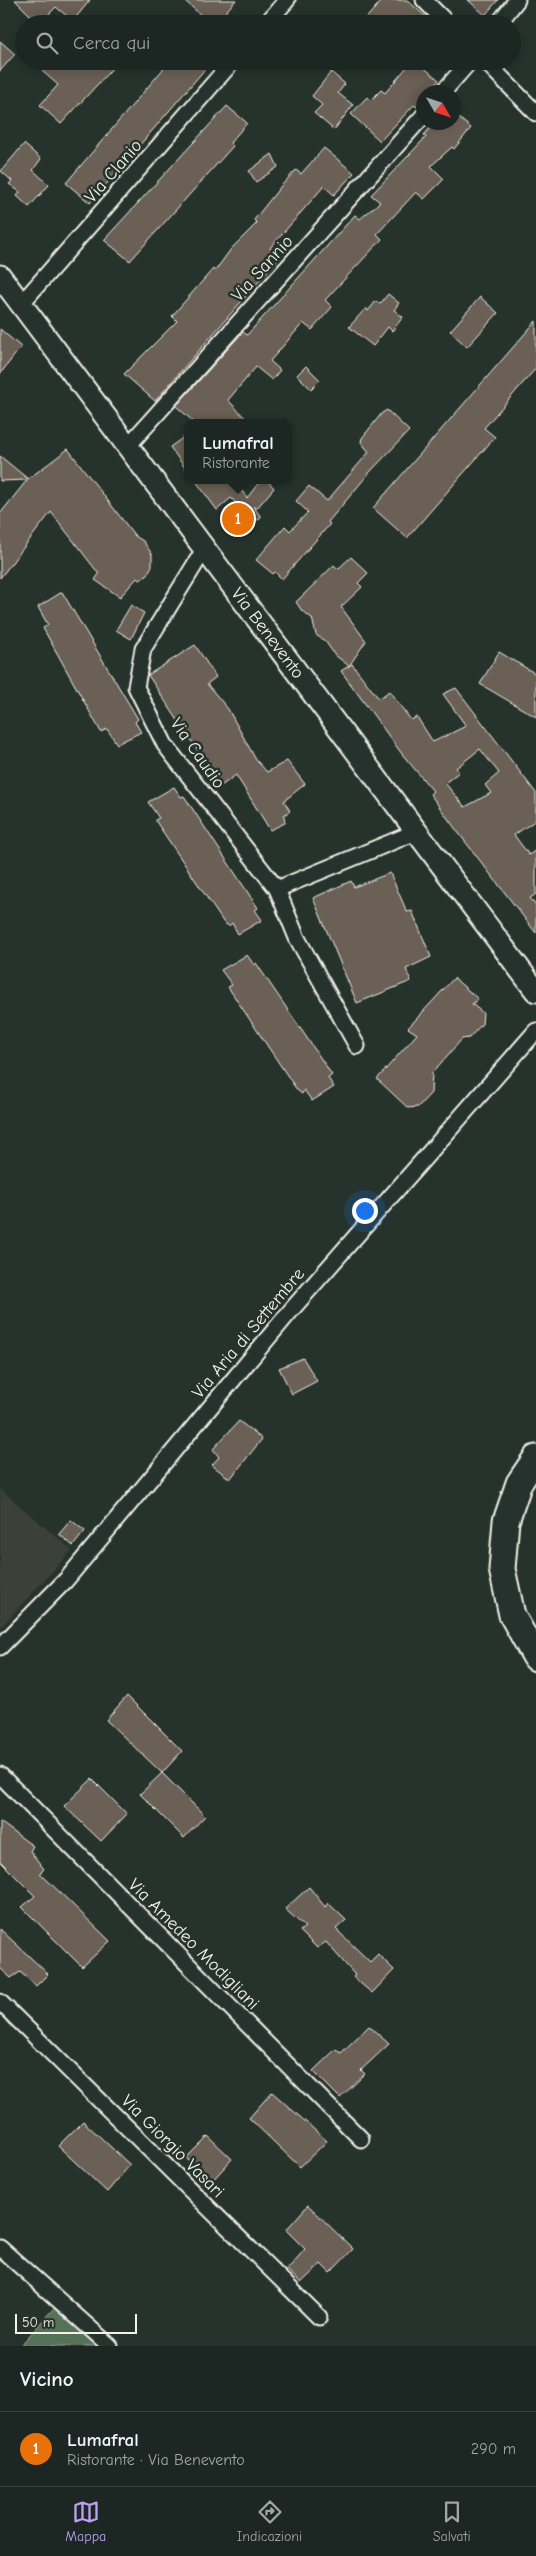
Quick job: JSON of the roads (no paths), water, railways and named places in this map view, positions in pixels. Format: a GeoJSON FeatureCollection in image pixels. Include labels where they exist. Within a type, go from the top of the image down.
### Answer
{"type":"FeatureCollection","features":[{"type":"Feature","properties":{"kind":"highway"},"geometry":{"type":"LineString","coordinates":[[536,1458],[519,1483],[506,1521],[502,1569],[512,1615],[536,1658]]}},
{"type":"Feature","properties":{"kind":"highway"},"geometry":{"type":"LineString","coordinates":[[536,1488],[523,1520],[518,1557],[520,1583],[528,1609],[536,1624]]}},
{"type":"Feature","properties":{"kind":"main road","name":"Via Benevento"},"geometry":{"type":"LineString","coordinates":[[0,276],[536,991]]}},
{"type":"Feature","properties":{"kind":"street"},"geometry":{"type":"LineString","coordinates":[[274,15],[287,0]]}},
{"type":"Feature","properties":{"kind":"street"},"geometry":{"type":"LineString","coordinates":[[424,0],[439,15]]}},
{"type":"Feature","properties":{"kind":"street"},"geometry":{"type":"LineString","coordinates":[[505,15],[517,0]]}},
{"type":"Feature","properties":{"kind":"street","name":"Via Clanio"},"geometry":{"type":"LineString","coordinates":[[21,304],[225,70]]}},
{"type":"Feature","properties":{"kind":"street"},"geometry":{"type":"LineString","coordinates":[[449,85],[462,70]]}},
{"type":"Feature","properties":{"kind":"street"},"geometry":{"type":"LineString","coordinates":[[494,70],[536,112]]}},
{"type":"Feature","properties":{"kind":"street","name":"Via Sannio"},"geometry":{"type":"LineString","coordinates":[[128,446],[416,124]]}},
{"type":"Feature","properties":{"kind":"street","name":"Via Caudio"},"geometry":{"type":"LineString","coordinates":[[204,548],[142,649],[136,687],[165,745],[277,889],[298,938],[357,1046]]}},
{"type":"Feature","properties":{"kind":"street"},"geometry":{"type":"LineString","coordinates":[[277,889],[416,832]]}},
{"type":"Feature","properties":{"kind":"street","name":"Via Aria di Settembre"},"geometry":{"type":"LineString","coordinates":[[0,1646],[66,1580],[292,1308],[530,1042],[536,1030]]}},
{"type":"Feature","properties":{"kind":"street","name":"Via Amedeo Modigliani"},"geometry":{"type":"LineString","coordinates":[[0,1775],[361,2139]]}},
{"type":"Feature","properties":{"kind":"street","name":"Via Giorgio Vasari"},"geometry":{"type":"LineString","coordinates":[[0,2002],[319,2317]]}},
{"type":"Feature","properties":{"kind":"street"},"geometry":{"type":"LineString","coordinates":[[0,2248],[110,2346]]}},
{"type":"Feature","properties":{"kind":"place","name":"Lumafral"},"geometry":{"type":"Point","coordinates":[238,519]}}]}
